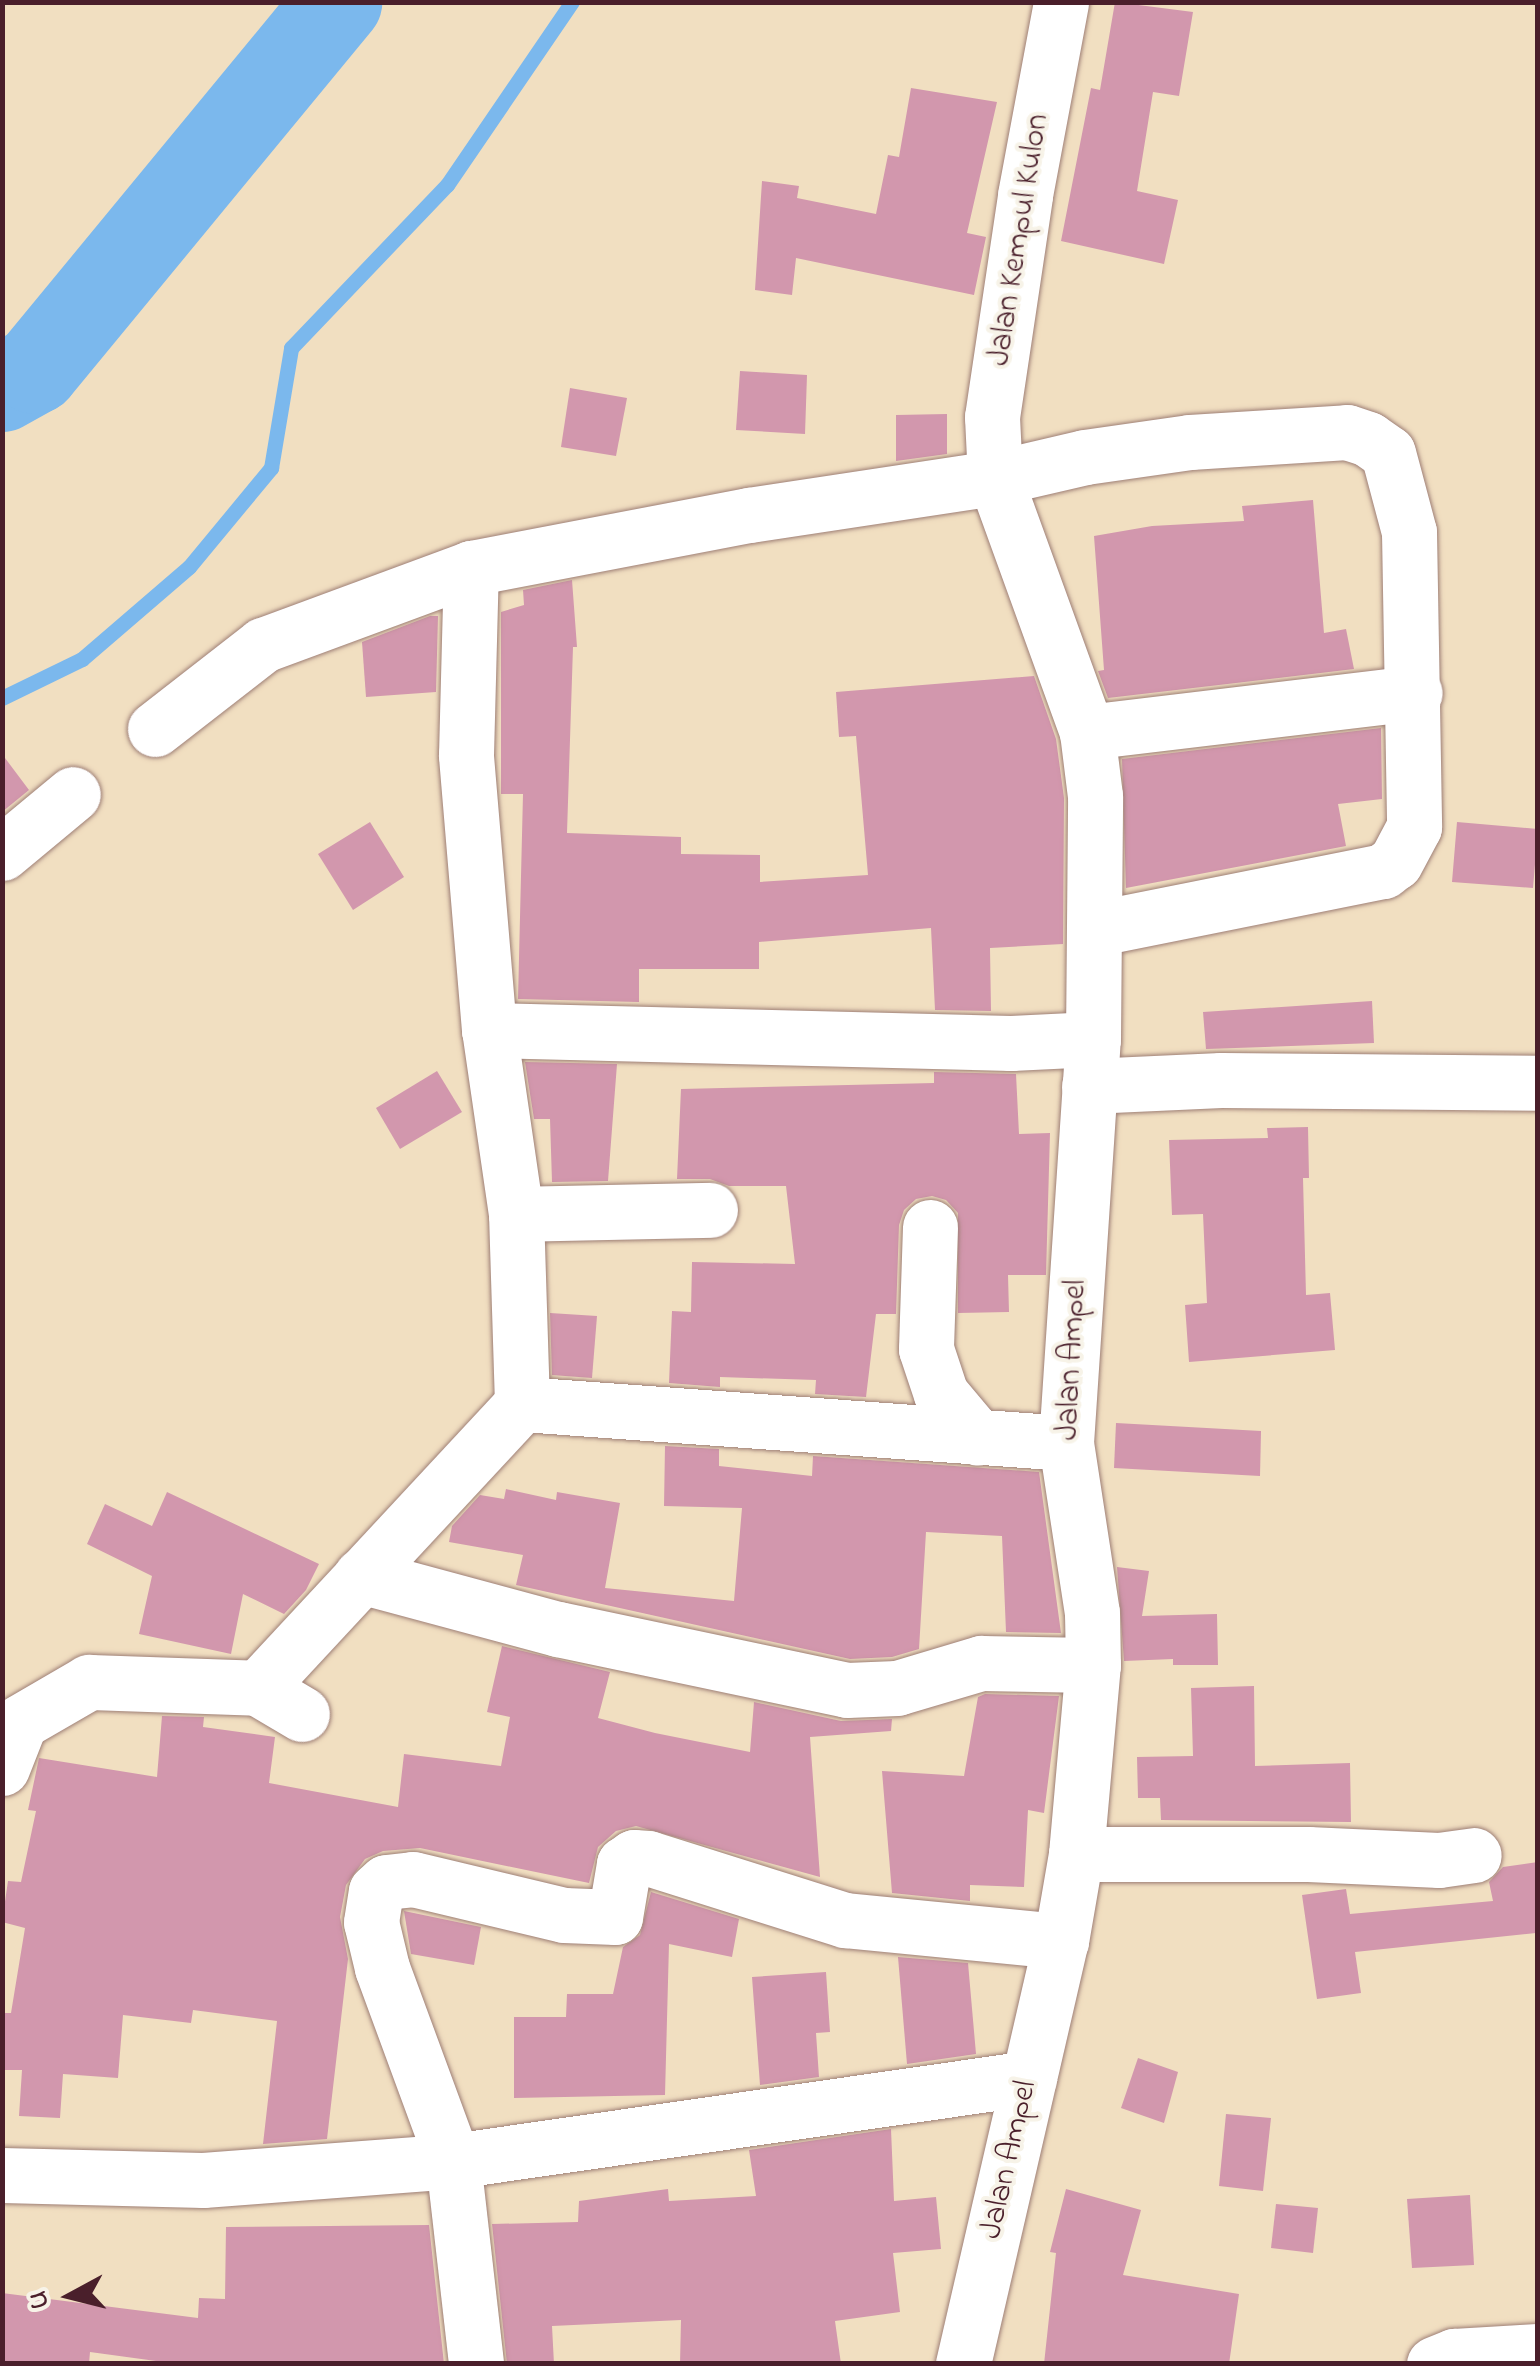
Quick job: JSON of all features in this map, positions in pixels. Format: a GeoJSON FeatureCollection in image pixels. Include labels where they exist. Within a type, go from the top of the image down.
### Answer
{"type":"FeatureCollection","features":[{"type":"Feature","properties":{"kind":"street","name":"Jalan Kempul Kulon"},"geometry":{"type":"LineString","coordinates":[[995,478],[992,417],[1009,288],[1061,2]]}},
{"type":"Feature","properties":{"kind":"street"},"geometry":{"type":"LineString","coordinates":[[154,729],[264,645],[471,568],[749,515],[995,478],[1085,456],[1190,442],[1347,432],[1368,439],[1388,453],[1409,532],[1415,693],[1414,827],[1395,862],[1383,871],[1098,928]]}},
{"type":"Feature","properties":{"kind":"street","name":"Jalan Ampel"},"geometry":{"type":"LineString","coordinates":[[963,2364],[1060,1941],[1076,1854],[1093,1666],[1092,1613],[1066,1442],[1098,928],[1095,796],[1087,732],[995,478]]}},
{"type":"Feature","properties":{"kind":"street"},"geometry":{"type":"LineString","coordinates":[[2,1768],[20,1722],[89,1682],[280,1701],[362,1576],[522,1404],[516,1214],[488,1030],[466,755],[471,568]]}},
{"type":"Feature","properties":{"kind":"street"},"geometry":{"type":"LineString","coordinates":[[1087,732],[1415,693]]}},
{"type":"Feature","properties":{"kind":"street"},"geometry":{"type":"LineString","coordinates":[[2,853],[73,794]]}},
{"type":"Feature","properties":{"kind":"street"},"geometry":{"type":"LineString","coordinates":[[488,1030],[1012,1043],[1091,1062],[1221,1080],[1538,1083]]}},
{"type":"Feature","properties":{"kind":"street"},"geometry":{"type":"LineString","coordinates":[[516,1214],[710,1210]]}},
{"type":"Feature","properties":{"kind":"street"},"geometry":{"type":"LineString","coordinates":[[930,1227],[926,1349],[941,1394],[978,1438]]}},
{"type":"Feature","properties":{"kind":"street"},"geometry":{"type":"LineString","coordinates":[[522,1404],[1066,1442]]}},
{"type":"Feature","properties":{"kind":"street"},"geometry":{"type":"LineString","coordinates":[[362,1576],[558,1628],[847,1690],[897,1688],[982,1663],[1093,1666]]}},
{"type":"Feature","properties":{"kind":"street"},"geometry":{"type":"LineString","coordinates":[[1076,1854],[1308,1854],[1439,1860],[1474,1854]]}},
{"type":"Feature","properties":{"kind":"street"},"geometry":{"type":"LineString","coordinates":[[476,2364],[453,2161],[382,1968],[371,1922],[376,1891],[386,1882],[413,1879],[596,1919],[615,1917],[624,1864],[634,1857],[648,1858],[845,1920],[1060,1941]]}},
{"type":"Feature","properties":{"kind":"street"},"geometry":{"type":"LineString","coordinates":[[2,2175],[203,2180],[453,2161],[1029,2078]]}},
{"type":"Feature","properties":{"kind":"street"},"geometry":{"type":"LineString","coordinates":[[1434,2364],[1454,2356],[1538,2350]]}},
{"type":"Feature","properties":{"kind":"building"},"geometry":{"type":"Polygon","coordinates":[[[1115,2],[1193,12],[1179,96],[1153,92],[1137,191],[1178,200],[1164,264],[1061,241],[1091,88],[1100,90],[1115,2]]]}},
{"type":"Feature","properties":{"kind":"building"},"geometry":{"type":"Polygon","coordinates":[[[911,88],[997,102],[967,233],[986,237],[974,295],[796,258],[792,295],[755,290],[762,181],[799,186],[797,198],[876,214],[888,155],[899,157],[911,88]]]}},
{"type":"Feature","properties":{"kind":"building"},"geometry":{"type":"Polygon","coordinates":[[[740,371],[807,375],[805,434],[736,430],[740,371]]]}},
{"type":"Feature","properties":{"kind":"building"},"geometry":{"type":"Polygon","coordinates":[[[570,388],[627,398],[616,456],[561,447],[570,388]]]}},
{"type":"Feature","properties":{"kind":"building"},"geometry":{"type":"Polygon","coordinates":[[[947,414],[947,454],[896,461],[896,415],[947,414]]]}},
{"type":"Feature","properties":{"kind":"building"},"geometry":{"type":"Polygon","coordinates":[[[1313,500],[1324,633],[1346,629],[1354,669],[1108,698],[1098,671],[1104,670],[1094,536],[1152,526],[1244,521],[1242,506],[1313,500]]]}},
{"type":"Feature","properties":{"kind":"building"},"geometry":{"type":"Polygon","coordinates":[[[572,580],[577,647],[573,647],[567,833],[681,837],[681,854],[760,855],[760,882],[868,875],[856,736],[839,737],[836,692],[1034,676],[1056,739],[1064,798],[1063,944],[990,948],[991,1011],[935,1010],[931,928],[759,942],[759,969],[639,969],[639,1002],[518,999],[523,794],[501,794],[501,612],[524,605],[523,590],[572,580]]]}},
{"type":"Feature","properties":{"kind":"building"},"geometry":{"type":"Polygon","coordinates":[[[438,616],[436,692],[366,697],[362,642],[438,616]]]}},
{"type":"Feature","properties":{"kind":"building"},"geometry":{"type":"Polygon","coordinates":[[[1381,728],[1382,799],[1338,804],[1346,846],[1126,888],[1122,759],[1381,728]]]}},
{"type":"Feature","properties":{"kind":"building"},"geometry":{"type":"Polygon","coordinates":[[[2,754],[29,790],[2,812],[2,754]]]}},
{"type":"Feature","properties":{"kind":"building"},"geometry":{"type":"Polygon","coordinates":[[[370,822],[404,877],[353,910],[318,854],[370,822]]]}},
{"type":"Feature","properties":{"kind":"building"},"geometry":{"type":"Polygon","coordinates":[[[1457,822],[1538,829],[1533,888],[1452,882],[1457,822]]]}},
{"type":"Feature","properties":{"kind":"building"},"geometry":{"type":"Polygon","coordinates":[[[1372,1001],[1374,1043],[1206,1049],[1203,1012],[1372,1001]]]}},
{"type":"Feature","properties":{"kind":"building"},"geometry":{"type":"Polygon","coordinates":[[[525,1062],[617,1064],[608,1181],[552,1182],[550,1119],[534,1119],[525,1062]]]}},
{"type":"Feature","properties":{"kind":"building"},"geometry":{"type":"Polygon","coordinates":[[[437,1071],[462,1112],[400,1149],[376,1108],[437,1071]]]}},
{"type":"Feature","properties":{"kind":"building"},"geometry":{"type":"Polygon","coordinates":[[[934,1072],[1016,1074],[1019,1134],[1050,1133],[1046,1275],[1008,1275],[1009,1312],[958,1313],[958,1213],[946,1200],[932,1196],[916,1199],[904,1210],[899,1225],[896,1314],[876,1314],[866,1397],[815,1394],[816,1380],[720,1377],[720,1387],[669,1383],[672,1311],[691,1312],[692,1262],[795,1264],[786,1186],[729,1186],[710,1179],[677,1179],[681,1089],[934,1083],[934,1072]]]}},
{"type":"Feature","properties":{"kind":"building"},"geometry":{"type":"Polygon","coordinates":[[[1308,1127],[1309,1178],[1303,1178],[1306,1295],[1330,1293],[1335,1350],[1189,1362],[1185,1305],[1207,1303],[1203,1214],[1172,1215],[1169,1140],[1268,1138],[1267,1128],[1308,1127]]]}},
{"type":"Feature","properties":{"kind":"building"},"geometry":{"type":"Polygon","coordinates":[[[550,1313],[597,1316],[592,1378],[552,1375],[550,1313]]]}},
{"type":"Feature","properties":{"kind":"building"},"geometry":{"type":"Polygon","coordinates":[[[1116,1423],[1261,1431],[1260,1476],[1114,1468],[1116,1423]]]}},
{"type":"Feature","properties":{"kind":"building"},"geometry":{"type":"Polygon","coordinates":[[[665,1446],[719,1449],[719,1466],[812,1476],[813,1456],[1039,1472],[1061,1633],[1006,1632],[1002,1536],[926,1532],[919,1649],[892,1657],[850,1659],[516,1585],[523,1555],[449,1542],[452,1526],[480,1495],[504,1499],[506,1489],[556,1500],[557,1492],[620,1503],[605,1588],[734,1601],[742,1508],[664,1506],[665,1446]]]}},
{"type":"Feature","properties":{"kind":"building"},"geometry":{"type":"Polygon","coordinates":[[[167,1492],[319,1564],[306,1590],[284,1614],[243,1594],[231,1654],[139,1634],[152,1576],[87,1544],[105,1504],[152,1526],[167,1492]]]}},
{"type":"Feature","properties":{"kind":"building"},"geometry":{"type":"Polygon","coordinates":[[[1117,1567],[1149,1571],[1142,1616],[1217,1614],[1218,1665],[1173,1665],[1173,1659],[1124,1661],[1117,1567]]]}},
{"type":"Feature","properties":{"kind":"building"},"geometry":{"type":"Polygon","coordinates":[[[502,1646],[610,1672],[598,1718],[655,1733],[750,1752],[754,1702],[841,1721],[892,1719],[891,1731],[810,1737],[820,1877],[636,1826],[616,1831],[598,1847],[589,1883],[420,1848],[383,1851],[365,1859],[346,1885],[340,1917],[348,1959],[327,2139],[263,2144],[277,2021],[193,2010],[191,2023],[123,2015],[118,2078],[63,2074],[60,2118],[19,2116],[22,2070],[2,2070],[2,2013],[11,2013],[25,1928],[2,1922],[8,1881],[21,1882],[36,1811],[28,1810],[39,1758],[157,1777],[162,1716],[204,1717],[203,1727],[275,1737],[269,1783],[398,1807],[404,1754],[501,1766],[510,1717],[487,1712],[502,1646]]]}},
{"type":"Feature","properties":{"kind":"building"},"geometry":{"type":"Polygon","coordinates":[[[1254,1686],[1255,1766],[1350,1763],[1351,1822],[1161,1820],[1160,1798],[1138,1798],[1137,1757],[1193,1756],[1191,1688],[1254,1686]]]}},
{"type":"Feature","properties":{"kind":"building"},"geometry":{"type":"Polygon","coordinates":[[[1059,1696],[1044,1813],[1028,1810],[1024,1887],[970,1885],[970,1901],[892,1893],[882,1771],[964,1776],[978,1697],[1059,1696]]]}},
{"type":"Feature","properties":{"kind":"building"},"geometry":{"type":"Polygon","coordinates":[[[1538,1862],[1536,1933],[1355,1952],[1361,1993],[1317,1999],[1302,1895],[1346,1889],[1350,1914],[1493,1901],[1489,1882],[1503,1867],[1538,1862]]]}},
{"type":"Feature","properties":{"kind":"building"},"geometry":{"type":"Polygon","coordinates":[[[651,1892],[739,1919],[732,1957],[669,1944],[665,2095],[514,2098],[514,2017],[566,2017],[567,1994],[613,1994],[623,1947],[640,1935],[651,1892]]]}},
{"type":"Feature","properties":{"kind":"building"},"geometry":{"type":"Polygon","coordinates":[[[404,1911],[481,1927],[474,1965],[411,1954],[404,1911]]]}},
{"type":"Feature","properties":{"kind":"building"},"geometry":{"type":"Polygon","coordinates":[[[898,1957],[968,1963],[976,2054],[907,2064],[898,1957]]]}},
{"type":"Feature","properties":{"kind":"building"},"geometry":{"type":"Polygon","coordinates":[[[826,1972],[830,2032],[816,2033],[819,2077],[760,2085],[752,1977],[826,1972]]]}},
{"type":"Feature","properties":{"kind":"building"},"geometry":{"type":"Polygon","coordinates":[[[1138,2058],[1178,2072],[1164,2123],[1121,2108],[1138,2058]]]}},
{"type":"Feature","properties":{"kind":"building"},"geometry":{"type":"Polygon","coordinates":[[[1226,2114],[1271,2118],[1263,2191],[1219,2186],[1226,2114]]]}},
{"type":"Feature","properties":{"kind":"building"},"geometry":{"type":"Polygon","coordinates":[[[891,2129],[894,2201],[936,2197],[941,2249],[893,2253],[900,2312],[835,2321],[841,2364],[680,2364],[681,2320],[552,2326],[554,2364],[507,2364],[492,2224],[578,2222],[579,2201],[668,2189],[669,2201],[756,2196],[749,2150],[891,2129]]]}},
{"type":"Feature","properties":{"kind":"building"},"geometry":{"type":"Polygon","coordinates":[[[1066,2189],[1141,2210],[1123,2275],[1239,2294],[1229,2364],[1044,2364],[1056,2253],[1050,2252],[1066,2189]]]}},
{"type":"Feature","properties":{"kind":"building"},"geometry":{"type":"Polygon","coordinates":[[[1470,2195],[1474,2265],[1412,2268],[1407,2199],[1470,2195]]]}},
{"type":"Feature","properties":{"kind":"building"},"geometry":{"type":"Polygon","coordinates":[[[1276,2204],[1318,2208],[1313,2253],[1271,2248],[1276,2204]]]}},
{"type":"Feature","properties":{"kind":"building"},"geometry":{"type":"Polygon","coordinates":[[[429,2225],[444,2364],[178,2364],[90,2352],[89,2364],[2,2364],[2,2293],[198,2318],[199,2298],[225,2299],[226,2227],[429,2225]]]}},
{"type":"Feature","properties":{"kind":"waterway"},"geometry":{"type":"LineString","coordinates":[[2,388],[35,370],[338,2]]}},
{"type":"Feature","properties":{"kind":"waterway"},"geometry":{"type":"LineString","coordinates":[[2,698],[82,659],[189,567],[271,468],[291,348],[447,185],[572,2]]}}]}
